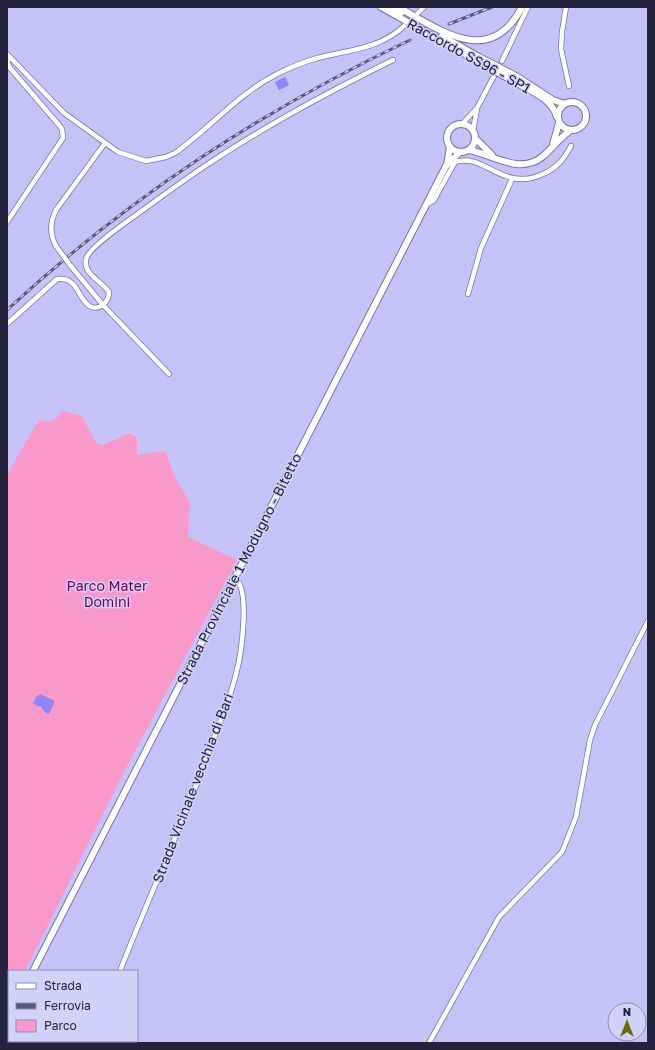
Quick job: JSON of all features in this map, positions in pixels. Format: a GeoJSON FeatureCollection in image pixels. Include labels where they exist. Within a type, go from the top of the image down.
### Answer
{"type":"FeatureCollection","features":[{"type":"Feature","properties":{"kind":"main road","name":"Raccordo SS96 - SP1"},"geometry":{"type":"LineString","coordinates":[[381,7],[538,92]]}},
{"type":"Feature","properties":{"kind":"main road","name":"Raccordo SS96 - SP1"},"geometry":{"type":"LineString","coordinates":[[391,7],[478,59]]}},
{"type":"Feature","properties":{"kind":"main road"},"geometry":{"type":"LineString","coordinates":[[398,7],[453,37],[462,40],[481,41],[498,35],[504,31],[514,21],[522,7]]}},
{"type":"Feature","properties":{"kind":"main road"},"geometry":{"type":"LineString","coordinates":[[538,92],[553,100],[565,104]]}},
{"type":"Feature","properties":{"kind":"main road"},"geometry":{"type":"LineString","coordinates":[[538,92],[556,110],[559,120],[571,130]]}},
{"type":"Feature","properties":{"kind":"main road"},"geometry":{"type":"LineString","coordinates":[[446,166],[460,152],[469,150],[493,156],[513,164],[530,164],[543,156],[553,145],[571,130],[583,125],[585,113],[577,103],[569,102],[559,110],[559,120],[553,145]]}},
{"type":"Feature","properties":{"kind":"main road"},"geometry":{"type":"LineString","coordinates":[[446,166],[450,147],[447,138],[448,132],[454,126],[462,124],[468,125],[473,130],[475,138],[473,146],[469,150]]}},
{"type":"Feature","properties":{"kind":"main road"},"geometry":{"type":"LineString","coordinates":[[475,138],[493,156]]}},
{"type":"Feature","properties":{"kind":"main road"},"geometry":{"type":"LineString","coordinates":[[450,147],[460,152]]}},
{"type":"Feature","properties":{"kind":"main road","name":"Strada Provinciale 1 Modugno - Bitetto"},"geometry":{"type":"LineString","coordinates":[[34,970],[446,166]]}},
{"type":"Feature","properties":{"kind":"street"},"geometry":{"type":"LineString","coordinates":[[416,15],[424,7]]}},
{"type":"Feature","properties":{"kind":"street"},"geometry":{"type":"LineString","coordinates":[[502,61],[528,7]]}},
{"type":"Feature","properties":{"kind":"street"},"geometry":{"type":"LineString","coordinates":[[566,7],[561,45],[569,86]]}},
{"type":"Feature","properties":{"kind":"street"},"geometry":{"type":"LineString","coordinates":[[9,55],[49,98],[75,122],[118,152],[146,161],[166,157],[188,144],[218,116],[255,87],[276,74],[314,59],[379,44],[397,33],[404,26]]}},
{"type":"Feature","properties":{"kind":"street"},"geometry":{"type":"LineString","coordinates":[[7,222],[63,138],[62,129],[59,125],[10,68],[7,62],[9,55]]}},
{"type":"Feature","properties":{"kind":"street"},"geometry":{"type":"LineString","coordinates":[[7,324],[57,279],[64,279],[73,285],[80,292],[85,303],[92,308],[98,308],[103,305],[108,299],[109,292],[90,273],[86,260],[88,254],[116,230],[203,167],[254,135],[349,82],[393,60]]}},
{"type":"Feature","properties":{"kind":"street"},"geometry":{"type":"LineString","coordinates":[[462,124],[477,108],[494,76]]}},
{"type":"Feature","properties":{"kind":"street"},"geometry":{"type":"LineString","coordinates":[[473,130],[477,108]]}},
{"type":"Feature","properties":{"kind":"street"},"geometry":{"type":"LineString","coordinates":[[105,143],[54,215],[51,228],[52,238],[70,265],[103,305],[169,374]]}},
{"type":"Feature","properties":{"kind":"street"},"geometry":{"type":"LineString","coordinates":[[426,205],[434,200],[455,162],[460,160],[470,161],[512,179],[524,180],[537,177],[559,165],[571,146]]}},
{"type":"Feature","properties":{"kind":"street"},"geometry":{"type":"LineString","coordinates":[[468,294],[481,248],[512,179]]}},
{"type":"Feature","properties":{"kind":"street","name":"Strada Vicinale vecchia di Bari"},"geometry":{"type":"LineString","coordinates":[[120,970],[200,778],[231,690],[238,664],[244,608],[241,585],[235,578]]}},
{"type":"Feature","properties":{"kind":"street"},"geometry":{"type":"LineString","coordinates":[[429,1043],[500,917],[562,852],[576,817],[590,740],[595,725],[648,622]]}},
{"type":"Feature","properties":{"kind":"green space","name":"Parco Mater Domini"},"geometry":{"type":"Polygon","coordinates":[[[61,411],[81,415],[97,444],[103,445],[129,433],[137,438],[137,455],[165,451],[175,477],[190,503],[188,537],[237,560],[123,774],[25,970],[8,970],[8,996],[7,474],[39,420],[52,421],[61,411]]]}},
{"type":"Feature","properties":{"kind":"shaded area"},"geometry":{"type":"Polygon","coordinates":[[[285,77],[289,85],[279,90],[275,82],[285,77]]]}},
{"type":"Feature","properties":{"kind":"shaded area"},"geometry":{"type":"Polygon","coordinates":[[[40,694],[55,701],[49,714],[46,713],[41,707],[33,704],[36,697],[40,694]]]}},
{"type":"Feature","properties":{"kind":"railway"},"geometry":{"type":"LineString","coordinates":[[449,24],[492,7]]}},
{"type":"Feature","properties":{"kind":"railway"},"geometry":{"type":"LineString","coordinates":[[7,310],[100,230],[198,159],[301,96],[410,40]]}}]}
